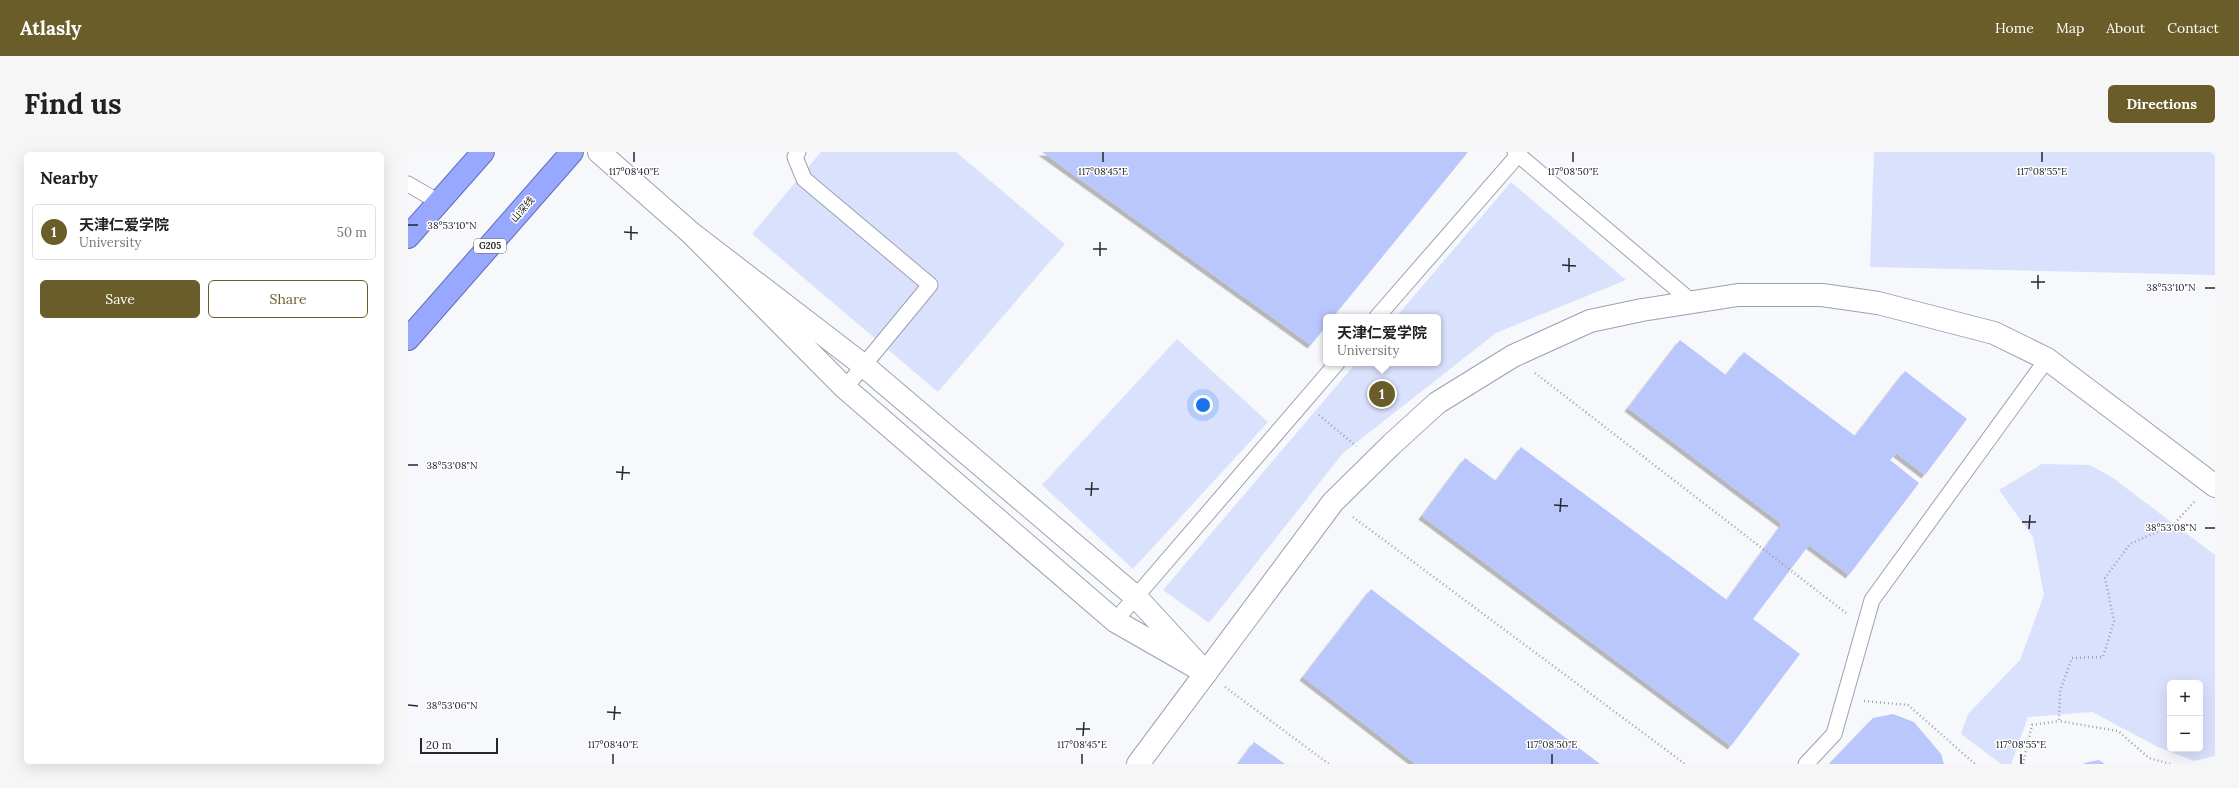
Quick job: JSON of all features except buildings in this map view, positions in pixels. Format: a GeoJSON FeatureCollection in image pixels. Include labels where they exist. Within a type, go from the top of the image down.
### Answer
{"type":"FeatureCollection","features":[{"type":"Feature","properties":{"kind":"highway"},"geometry":{"type":"LineString","coordinates":[[408,237],[483,152]]}},
{"type":"Feature","properties":{"kind":"highway","name":"山深线"},"geometry":{"type":"LineString","coordinates":[[408,339],[572,152]]}},
{"type":"Feature","properties":{"kind":"street"},"geometry":{"type":"LineString","coordinates":[[598,152],[692,233],[863,365],[1137,598],[1206,673]]}},
{"type":"Feature","properties":{"kind":"street"},"geometry":{"type":"LineString","coordinates":[[692,233],[845,388],[1115,621],[1206,673]]}},
{"type":"Feature","properties":{"kind":"street"},"geometry":{"type":"LineString","coordinates":[[1138,764],[1333,502],[1437,403],[1513,356],[1590,321],[1642,310],[1738,295],[1822,295],[1878,303],[1994,334],[2047,359],[2213,484]]}},
{"type":"Feature","properties":{"kind":"lane"},"geometry":{"type":"LineString","coordinates":[[798,152],[794,157],[804,180],[930,285],[845,388]]}},
{"type":"Feature","properties":{"kind":"lane"},"geometry":{"type":"LineString","coordinates":[[1380,314],[1516,153],[1692,302]]}},
{"type":"Feature","properties":{"kind":"lane"},"geometry":{"type":"LineString","coordinates":[[408,184],[439,202]]}},
{"type":"Feature","properties":{"kind":"lane"},"geometry":{"type":"LineString","coordinates":[[1806,764],[1834,734],[1872,600],[2047,359]]}},
{"type":"Feature","properties":{"kind":"lane"},"geometry":{"type":"LineString","coordinates":[[1115,621],[1137,598],[1334,366]]}},
{"type":"Feature","properties":{"kind":"path"},"geometry":{"type":"LineString","coordinates":[[1513,356],[1864,627]]}},
{"type":"Feature","properties":{"kind":"path"},"geometry":{"type":"LineString","coordinates":[[1303,402],[1374,462]]}},
{"type":"Feature","properties":{"kind":"path"},"geometry":{"type":"LineString","coordinates":[[2059,721],[2060,691],[2072,658],[2103,657],[2114,620],[2105,578],[2130,544],[2174,524],[2213,484]]}},
{"type":"Feature","properties":{"kind":"path"},"geometry":{"type":"LineString","coordinates":[[1333,502],[1684,764]]}},
{"type":"Feature","properties":{"kind":"path"},"geometry":{"type":"LineString","coordinates":[[1206,673],[1329,764]]}},
{"type":"Feature","properties":{"kind":"path"},"geometry":{"type":"LineString","coordinates":[[1844,698],[1908,705],[1975,764]]}},
{"type":"Feature","properties":{"kind":"path"},"geometry":{"type":"LineString","coordinates":[[2023,764],[2032,725],[2059,721],[2118,731],[2149,758],[2170,764]]}},
{"type":"Feature","properties":{"kind":"shaded area"},"geometry":{"type":"Polygon","coordinates":[[[821,152],[956,152],[1065,244],[938,392],[752,234],[821,152]]]}},
{"type":"Feature","properties":{"kind":"shaded area"},"geometry":{"type":"Polygon","coordinates":[[[1874,152],[2215,152],[2215,275],[1870,267],[1874,152]]]}},
{"type":"Feature","properties":{"kind":"shaded area"},"geometry":{"type":"Polygon","coordinates":[[[1511,182],[1626,280],[1496,333],[1343,453],[1209,623],[1163,590],[1353,366],[1441,366],[1441,314],[1399,314],[1511,182]]]}},
{"type":"Feature","properties":{"kind":"shaded area"},"geometry":{"type":"Polygon","coordinates":[[[1177,339],[1268,422],[1133,569],[1042,485],[1177,339]]]}},
{"type":"Feature","properties":{"kind":"shaded area"},"geometry":{"type":"Polygon","coordinates":[[[2042,464],[2090,465],[2113,478],[2215,555],[2215,756],[2194,761],[2171,752],[2203,752],[2203,680],[2167,680],[2167,750],[2092,712],[2028,717],[2011,764],[2001,764],[1961,734],[1968,714],[2020,660],[2044,595],[2033,537],[1999,490],[2042,464]]]}},
{"type":"Feature","properties":{"kind":"place","name":"天津仁爱学院"},"geometry":{"type":"Point","coordinates":[1382,394]}}]}
